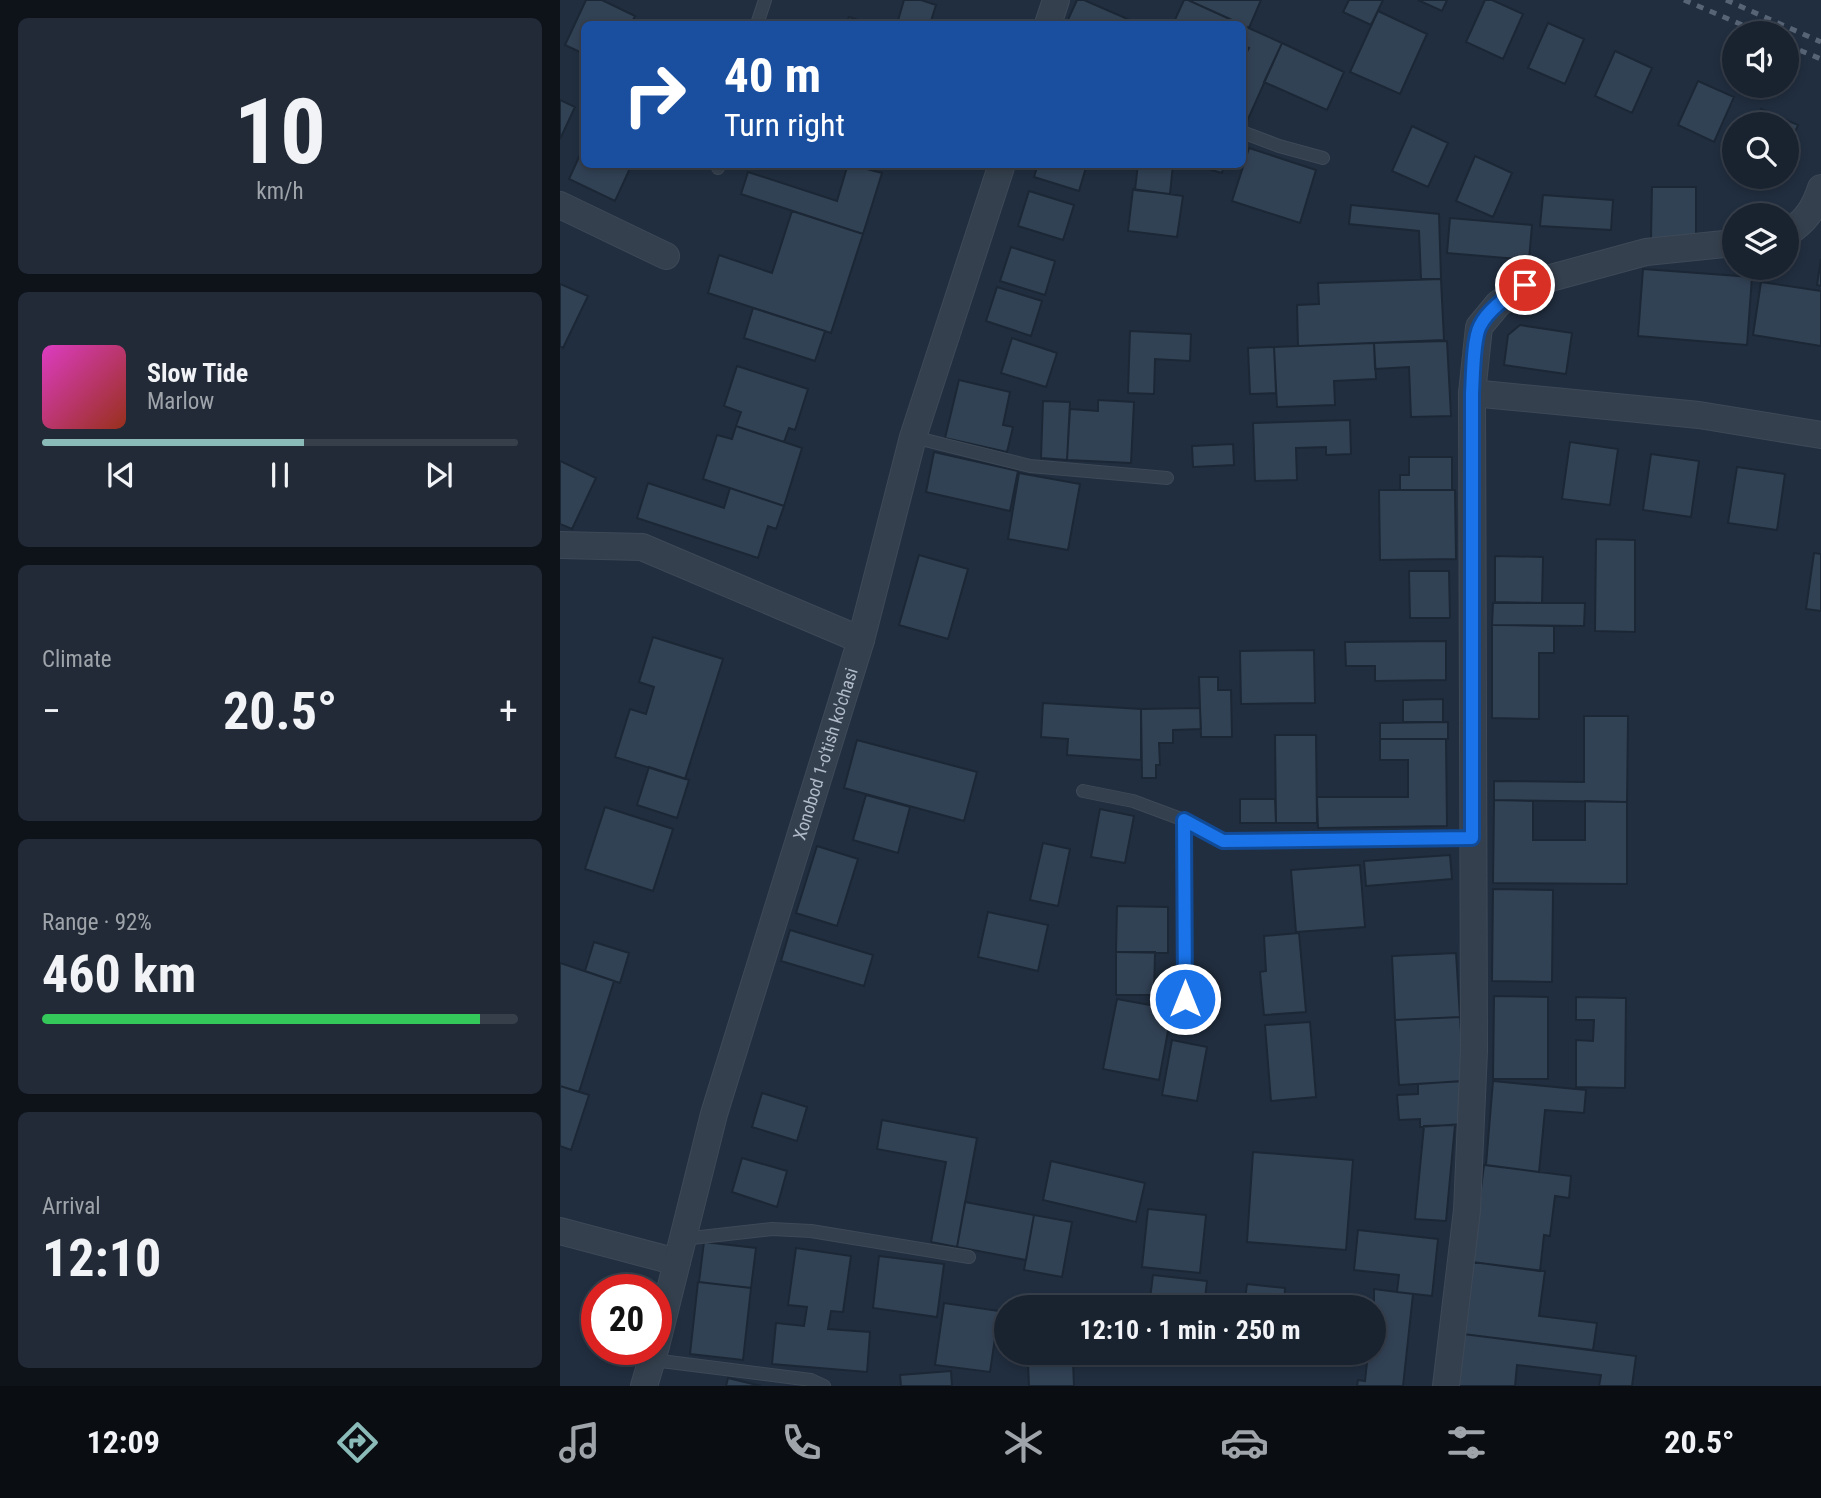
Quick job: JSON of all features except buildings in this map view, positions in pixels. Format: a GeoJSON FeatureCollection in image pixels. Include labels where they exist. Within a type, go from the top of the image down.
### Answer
{"type":"FeatureCollection","features":[{"type":"Feature","properties":{"kind":"street"},"geometry":{"type":"LineString","coordinates":[[1049,21],[1056,0]]}},
{"type":"Feature","properties":{"kind":"street","name":"Xonobod 1-o'tish ko'chasi"},"geometry":{"type":"LineString","coordinates":[[672,1283],[714,1114],[862,639],[914,437],[1001,168]]}},
{"type":"Feature","properties":{"kind":"street"},"geometry":{"type":"LineString","coordinates":[[1799,226],[1815,206],[1821,188]]}},
{"type":"Feature","properties":{"kind":"street"},"geometry":{"type":"LineString","coordinates":[[560,205],[666,256]]}},
{"type":"Feature","properties":{"kind":"street"},"geometry":{"type":"LineString","coordinates":[[1446,1386],[1467,1197],[1474,1051],[1472,393],[1479,327],[1498,304],[1525,285],[1646,252],[1722,244]]}},
{"type":"Feature","properties":{"kind":"street"},"geometry":{"type":"LineString","coordinates":[[1472,393],[1699,415],[1821,435]]}},
{"type":"Feature","properties":{"kind":"street"},"geometry":{"type":"LineString","coordinates":[[560,545],[642,547],[862,639]]}},
{"type":"Feature","properties":{"kind":"street"},"geometry":{"type":"LineString","coordinates":[[560,1231],[680,1251]]}},
{"type":"Feature","properties":{"kind":"street","name":"Xonobod 1-o'tish ko'chasi"},"geometry":{"type":"LineString","coordinates":[[644,1386],[651,1365]]}},
{"type":"Feature","properties":{"kind":"lane"},"geometry":{"type":"LineString","coordinates":[[758,21],[765,0]]}},
{"type":"Feature","properties":{"kind":"lane"},"geometry":{"type":"LineString","coordinates":[[1246,134],[1323,158]]}},
{"type":"Feature","properties":{"kind":"lane"},"geometry":{"type":"LineString","coordinates":[[914,437],[1030,466],[1167,478]]}},
{"type":"Feature","properties":{"kind":"lane"},"geometry":{"type":"LineString","coordinates":[[1083,791],[1133,801],[1184,820],[1223,841],[1472,838]]}},
{"type":"Feature","properties":{"kind":"lane"},"geometry":{"type":"LineString","coordinates":[[1184,820],[1185,999]]}},
{"type":"Feature","properties":{"kind":"lane"},"geometry":{"type":"LineString","coordinates":[[680,1251],[772,1229],[811,1231],[969,1257]]}},
{"type":"Feature","properties":{"kind":"lane"},"geometry":{"type":"LineString","coordinates":[[672,1355],[811,1380],[824,1386]]}},
{"type":"Feature","properties":{"kind":"railway"},"geometry":{"type":"LineString","coordinates":[[1684,0],[1733,21]]}},
{"type":"Feature","properties":{"kind":"railway"},"geometry":{"type":"LineString","coordinates":[[1726,0],[1821,42]]}},
{"type":"Feature","properties":{"kind":"railway"},"geometry":{"type":"LineString","coordinates":[[1799,50],[1821,59]]}},
{"type":"Feature","properties":{"kind":"route"},"geometry":{"type":"LineString","coordinates":[[1185,999],[1184,820],[1223,841],[1472,838],[1474,361],[1479,327],[1498,304],[1525,285]]}}]}
